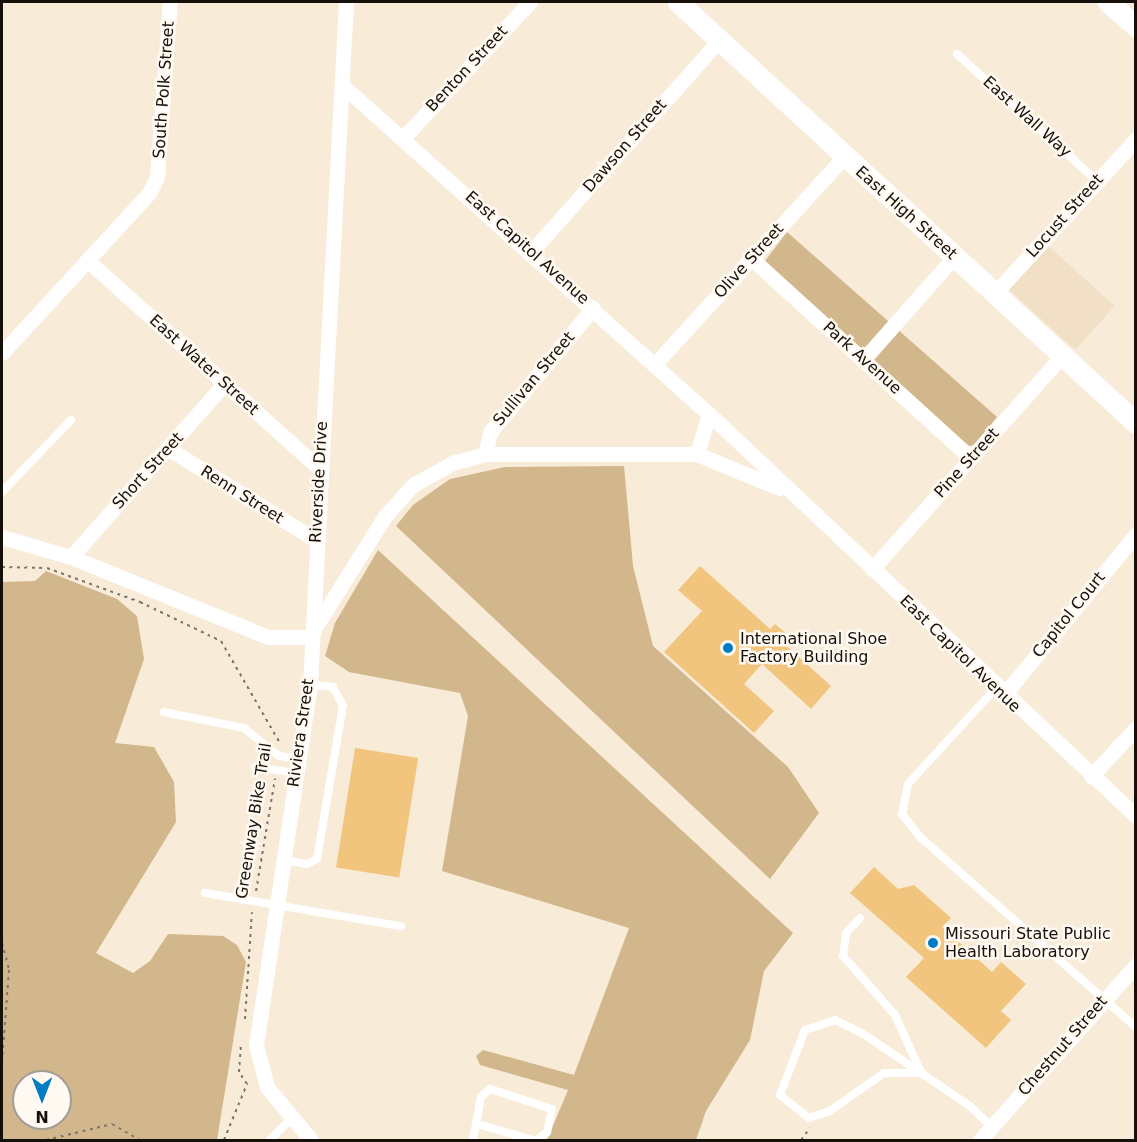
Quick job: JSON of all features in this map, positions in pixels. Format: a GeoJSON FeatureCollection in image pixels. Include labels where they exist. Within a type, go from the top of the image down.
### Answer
{"type":"FeatureCollection","features":[{"type":"Feature","properties":{"kind":"main road","name":"East High Street"},"geometry":{"type":"LineString","coordinates":[[678,2],[843,157],[1136,423]]}},
{"type":"Feature","properties":{"kind":"main road"},"geometry":{"type":"LineString","coordinates":[[1108,2],[1136,26]]}},
{"type":"Feature","properties":{"kind":"street","name":"South Polk Street"},"geometry":{"type":"LineString","coordinates":[[2,353],[87,260],[157,177],[170,2]]}},
{"type":"Feature","properties":{"kind":"street","name":"Riverside Drive"},"geometry":{"type":"LineString","coordinates":[[310,637],[346,2]]}},
{"type":"Feature","properties":{"kind":"street","name":"Benton Street"},"geometry":{"type":"LineString","coordinates":[[404,137],[530,2]]}},
{"type":"Feature","properties":{"kind":"street","name":"Dawson Street"},"geometry":{"type":"LineString","coordinates":[[531,252],[719,40]]}},
{"type":"Feature","properties":{"kind":"street","name":"East Capitol Avenue"},"geometry":{"type":"LineString","coordinates":[[342,85],[404,137],[709,414],[784,490],[872,569],[999,692],[1136,816]]}},
{"type":"Feature","properties":{"kind":"street","name":"Locust Street"},"geometry":{"type":"LineString","coordinates":[[995,293],[1136,139]]}},
{"type":"Feature","properties":{"kind":"street","name":"Olive Street"},"geometry":{"type":"LineString","coordinates":[[654,365],[843,157]]}},
{"type":"Feature","properties":{"kind":"street"},"geometry":{"type":"LineString","coordinates":[[863,360],[954,257]]}},
{"type":"Feature","properties":{"kind":"street","name":"Park Avenue"},"geometry":{"type":"LineString","coordinates":[[752,259],[971,458]]}},
{"type":"Feature","properties":{"kind":"street","name":"East Water Street"},"geometry":{"type":"LineString","coordinates":[[87,260],[320,469]]}},
{"type":"Feature","properties":{"kind":"street","name":"Sullivan Street"},"geometry":{"type":"LineString","coordinates":[[485,454],[490,432],[593,308]]}},
{"type":"Feature","properties":{"kind":"street","name":"Pine Street"},"geometry":{"type":"LineString","coordinates":[[872,569],[1062,356]]}},
{"type":"Feature","properties":{"kind":"street","name":"Short Street"},"geometry":{"type":"LineString","coordinates":[[70,557],[169,449],[224,384]]}},
{"type":"Feature","properties":{"kind":"street"},"geometry":{"type":"LineString","coordinates":[[2,537],[70,557],[268,637],[310,637],[362,548],[413,485],[452,463],[485,454],[697,454],[709,414]]}},
{"type":"Feature","properties":{"kind":"street","name":"Renn Street"},"geometry":{"type":"LineString","coordinates":[[169,449],[316,540]]}},
{"type":"Feature","properties":{"kind":"street","name":"East Capitol Avenue"},"geometry":{"type":"LineString","coordinates":[[697,454],[784,490]]}},
{"type":"Feature","properties":{"kind":"street","name":"Capitol Court"},"geometry":{"type":"LineString","coordinates":[[999,692],[1136,534]]}},
{"type":"Feature","properties":{"kind":"street","name":"Riviera Street"},"geometry":{"type":"LineString","coordinates":[[306,1139],[290,1120],[256,1059],[296,766],[310,684],[310,637]]}},
{"type":"Feature","properties":{"kind":"street"},"geometry":{"type":"LineString","coordinates":[[1091,776],[1136,728]]}},
{"type":"Feature","properties":{"kind":"street","name":"Chestnut Street"},"geometry":{"type":"LineString","coordinates":[[980,1140],[1136,965]]}},
{"type":"Feature","properties":{"kind":"lane","name":"East Wall Way"},"geometry":{"type":"LineString","coordinates":[[957,54],[1097,181]]}},
{"type":"Feature","properties":{"kind":"lane"},"geometry":{"type":"LineString","coordinates":[[2,492],[71,420]]}},
{"type":"Feature","properties":{"kind":"lane"},"geometry":{"type":"LineString","coordinates":[[284,860],[307,864],[317,859],[343,706],[333,687],[310,684]]}},
{"type":"Feature","properties":{"kind":"lane"},"geometry":{"type":"LineString","coordinates":[[999,692],[908,784],[902,814],[918,837],[1136,1027]]}},
{"type":"Feature","properties":{"kind":"lane"},"geometry":{"type":"LineString","coordinates":[[164,712],[244,728],[279,756],[296,766]]}},
{"type":"Feature","properties":{"kind":"lane"},"geometry":{"type":"LineString","coordinates":[[255,767],[277,770],[296,766]]}},
{"type":"Feature","properties":{"kind":"lane"},"geometry":{"type":"LineString","coordinates":[[205,893],[401,926]]}},
{"type":"Feature","properties":{"kind":"lane"},"geometry":{"type":"LineString","coordinates":[[860,918],[846,933],[843,956],[895,1015],[922,1073]]}},
{"type":"Feature","properties":{"kind":"lane"},"geometry":{"type":"LineString","coordinates":[[922,1073],[884,1073],[830,1111],[809,1118],[780,1095],[802,1036],[822,1021],[842,1022],[922,1073],[992,1127]]}},
{"type":"Feature","properties":{"kind":"lane"},"geometry":{"type":"LineString","coordinates":[[473,1140],[481,1097],[490,1089],[552,1109],[547,1132],[535,1140],[477,1124]]}},
{"type":"Feature","properties":{"kind":"lane"},"geometry":{"type":"LineString","coordinates":[[270,1140],[290,1120]]}},
{"type":"Feature","properties":{"kind":"path","name":"Greenway Bike Trail"},"geometry":{"type":"LineString","coordinates":[[2,567],[47,568],[160,610],[226,645],[277,732],[279,756]]}},
{"type":"Feature","properties":{"kind":"path","name":"Greenway Bike Trail"},"geometry":{"type":"LineString","coordinates":[[244,1024],[254,902],[277,770]]}},
{"type":"Feature","properties":{"kind":"path"},"geometry":{"type":"LineString","coordinates":[[2,943],[9,970],[2,1063]]}},
{"type":"Feature","properties":{"kind":"path"},"geometry":{"type":"LineString","coordinates":[[224,1140],[247,1084],[239,1072],[243,1035]]}},
{"type":"Feature","properties":{"kind":"path"},"geometry":{"type":"LineString","coordinates":[[46,1140],[112,1124],[140,1140]]}},
{"type":"Feature","properties":{"kind":"shaded area"},"geometry":{"type":"Polygon","coordinates":[[[787,232],[997,417],[974,445],[969,446],[765,261],[787,232]]]}},
{"type":"Feature","properties":{"kind":"shaded area"},"geometry":{"type":"Polygon","coordinates":[[[1045,243],[1115,306],[1075,350],[1006,287],[1045,243]]]}},
{"type":"Feature","properties":{"kind":"shaded area"},"geometry":{"type":"Polygon","coordinates":[[[624,466],[633,566],[653,646],[788,767],[819,813],[770,879],[396,526],[413,505],[450,479],[505,467],[624,466]]]}},
{"type":"Feature","properties":{"kind":"shaded area"},"geometry":{"type":"Polygon","coordinates":[[[378,550],[793,933],[764,971],[750,1040],[706,1111],[696,1140],[547,1140],[568,1090],[480,1065],[476,1056],[483,1050],[574,1075],[629,928],[442,871],[468,716],[460,693],[349,672],[325,656],[335,623],[378,550]]]}},
{"type":"Feature","properties":{"kind":"shaded area"},"geometry":{"type":"Polygon","coordinates":[[[46,571],[117,599],[137,616],[144,659],[115,743],[154,747],[174,782],[176,822],[96,953],[133,973],[150,961],[168,934],[223,936],[237,945],[246,962],[217,1140],[2,1140],[2,582],[35,581],[46,571]]]}},
{"type":"Feature","properties":{"kind":"building","name":"International Shoe Factory Building"},"geometry":{"type":"Polygon","coordinates":[[[700,566],[770,629],[775,624],[789,636],[783,643],[831,686],[811,709],[762,664],[744,684],[774,711],[754,733],[664,652],[702,611],[678,590],[700,566]]]}},
{"type":"Feature","properties":{"kind":"building"},"geometry":{"type":"Polygon","coordinates":[[[355,748],[418,758],[399,878],[336,868],[355,748]]]}},
{"type":"Feature","properties":{"kind":"building","name":"Missouri State Public Health Laboratory"},"geometry":{"type":"Polygon","coordinates":[[[874,867],[898,889],[914,885],[951,918],[942,927],[992,972],[1001,962],[1026,984],[1001,1011],[1011,1020],[986,1048],[906,977],[924,958],[850,893],[874,867]]]}},
{"type":"Feature","properties":{"kind":"place","name":"International Shoe Factory Building"},"geometry":{"type":"Point","coordinates":[728,648]}},
{"type":"Feature","properties":{"kind":"place","name":"Missouri State Public Health Laboratory"},"geometry":{"type":"Point","coordinates":[933,943]}}]}
